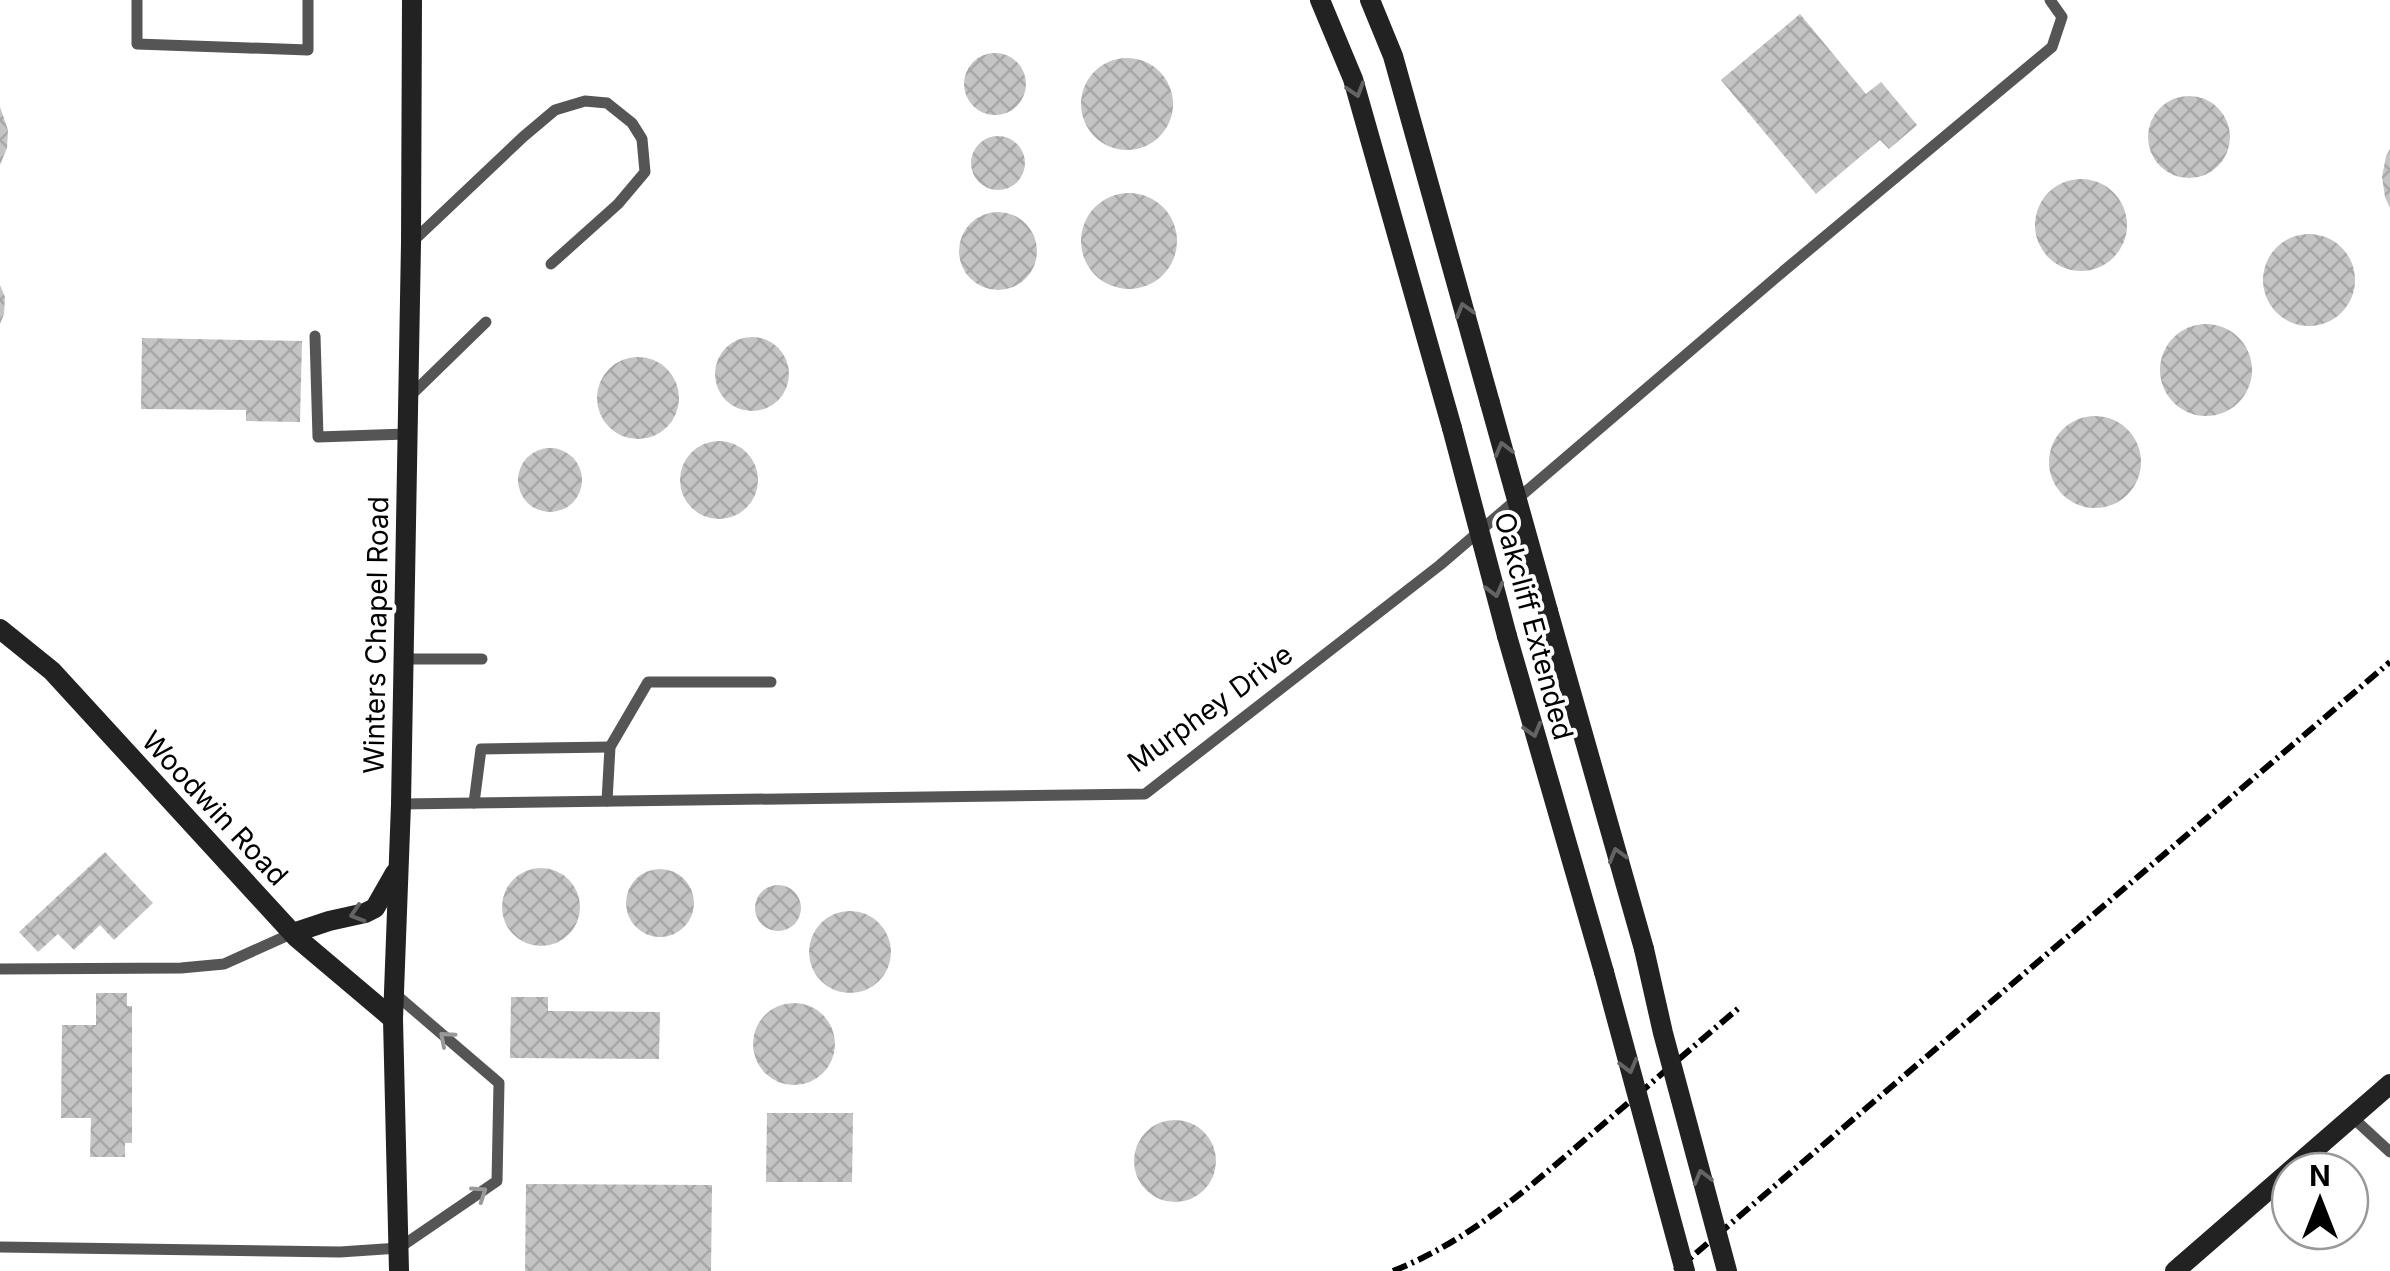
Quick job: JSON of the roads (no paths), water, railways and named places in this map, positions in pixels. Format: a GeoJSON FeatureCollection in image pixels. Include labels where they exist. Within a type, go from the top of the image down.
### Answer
{"type":"FeatureCollection","features":[{"type":"Feature","properties":{"kind":"main road","name":"Winters Chapel Road"},"geometry":{"type":"LineString","coordinates":[[399,1271],[393,1019],[401,804],[412,0]]}},
{"type":"Feature","properties":{"kind":"main road","name":"Oakcliff Extended"},"geometry":{"type":"LineString","coordinates":[[1320,0],[1354,79],[1685,1271]]}},
{"type":"Feature","properties":{"kind":"main road","name":"Oakcliff Extended"},"geometry":{"type":"LineString","coordinates":[[1370,0],[1394,56],[1644,949],[1727,1271]]}},
{"type":"Feature","properties":{"kind":"main road","name":"Woodwin Road"},"geometry":{"type":"LineString","coordinates":[[0,629],[52,672],[293,933],[393,1019]]}},
{"type":"Feature","properties":{"kind":"main road"},"geometry":{"type":"LineString","coordinates":[[293,933],[329,920],[365,914],[374,908],[399,867]]}},
{"type":"Feature","properties":{"kind":"main road"},"geometry":{"type":"LineString","coordinates":[[2175,1271],[2390,1084]]}},
{"type":"Feature","properties":{"kind":"lane"},"geometry":{"type":"LineString","coordinates":[[138,0],[138,44],[308,50],[308,0]]}},
{"type":"Feature","properties":{"kind":"lane","name":"Murphey Drive"},"geometry":{"type":"LineString","coordinates":[[401,804],[1145,794],[1440,564],[2052,47],[2062,18],[2050,0]]}},
{"type":"Feature","properties":{"kind":"lane"},"geometry":{"type":"LineString","coordinates":[[411,243],[556,110],[586,101],[607,102],[632,123],[642,139],[645,172],[618,204],[551,264]]}},
{"type":"Feature","properties":{"kind":"lane"},"geometry":{"type":"LineString","coordinates":[[407,399],[486,322]]}},
{"type":"Feature","properties":{"kind":"lane"},"geometry":{"type":"LineString","coordinates":[[315,336],[318,437],[406,434]]}},
{"type":"Feature","properties":{"kind":"lane"},"geometry":{"type":"LineString","coordinates":[[403,659],[482,659]]}},
{"type":"Feature","properties":{"kind":"lane"},"geometry":{"type":"LineString","coordinates":[[607,801],[610,747],[648,682],[771,682]]}},
{"type":"Feature","properties":{"kind":"lane"},"geometry":{"type":"LineString","coordinates":[[474,802],[482,750],[610,747]]}},
{"type":"Feature","properties":{"kind":"lane"},"geometry":{"type":"LineString","coordinates":[[0,968],[181,968],[224,964],[293,933]]}},
{"type":"Feature","properties":{"kind":"lane"},"geometry":{"type":"LineString","coordinates":[[0,1246],[340,1252],[399,1248],[497,1181],[499,1082],[394,993]]}},
{"type":"Feature","properties":{"kind":"lane"},"geometry":{"type":"LineString","coordinates":[[2352,1116],[2390,1152]]}},
{"type":"Feature","properties":{"kind":"railway"},"geometry":{"type":"LineString","coordinates":[[1675,1271],[2390,662]]}},
{"type":"Feature","properties":{"kind":"railway"},"geometry":{"type":"LineString","coordinates":[[1393,1271],[1447,1245],[1496,1212],[1740,1007]]}}]}
